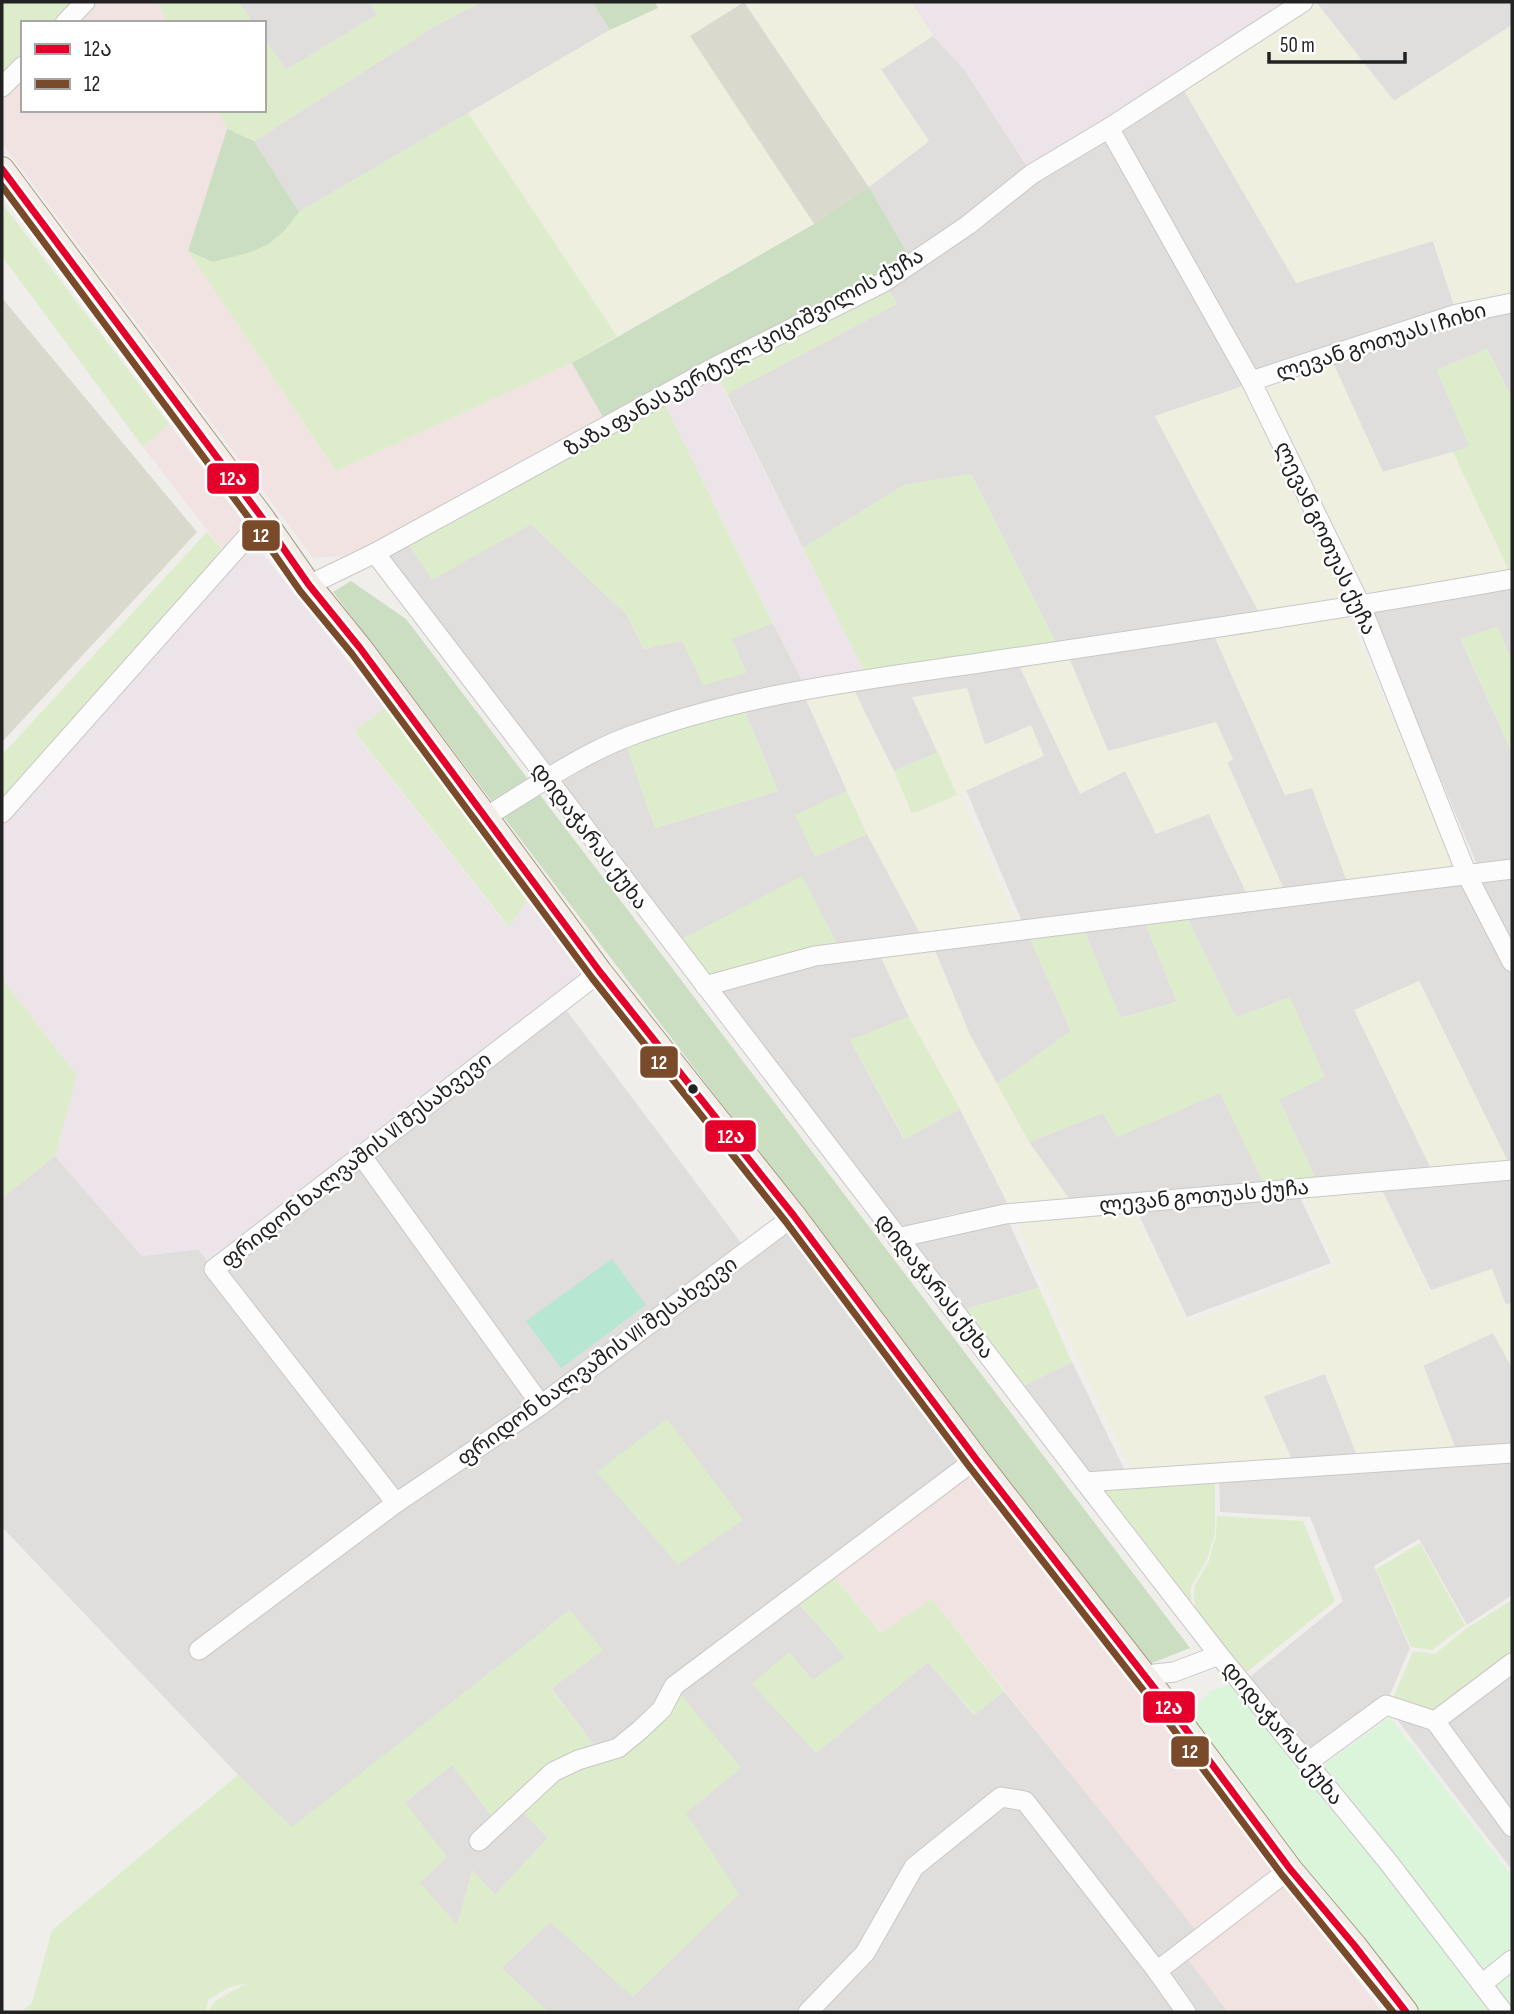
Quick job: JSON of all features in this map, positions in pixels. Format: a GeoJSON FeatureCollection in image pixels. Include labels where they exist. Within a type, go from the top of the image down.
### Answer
{"type":"FeatureCollection","features":[{"type":"Feature","properties":{"kind":"main road"},"geometry":{"type":"LineString","coordinates":[[2,169],[263,519],[309,585],[360,648],[600,972],[794,1216],[1290,1869],[1406,2012]]}},
{"type":"Feature","properties":{"kind":"street"},"geometry":{"type":"LineString","coordinates":[[67,21],[85,2]]}},
{"type":"Feature","properties":{"kind":"street","name":"ზაზა ფანასკერტელ-ციციშვილის ქუჩა"},"geometry":{"type":"LineString","coordinates":[[309,585],[375,553],[713,368],[884,282],[968,225],[1032,174],[1109,128],[1303,2]]}},
{"type":"Feature","properties":{"kind":"street"},"geometry":{"type":"LineString","coordinates":[[2,87],[21,68]]}},
{"type":"Feature","properties":{"kind":"street","name":"ლევან გოთუას ქუჩა"},"geometry":{"type":"LineString","coordinates":[[1109,128],[1251,381],[1361,606],[1467,875],[1512,962]]}},
{"type":"Feature","properties":{"kind":"street","name":"ლევან გოთუას I ჩიხი"},"geometry":{"type":"LineString","coordinates":[[1251,381],[1457,314],[1512,303]]}},
{"type":"Feature","properties":{"kind":"street"},"geometry":{"type":"LineString","coordinates":[[2,813],[263,519]]}},
{"type":"Feature","properties":{"kind":"street","name":"დიდაჭარას ქუხა"},"geometry":{"type":"LineString","coordinates":[[375,553],[1219,1656],[1308,1762],[1503,2012]]}},
{"type":"Feature","properties":{"kind":"street"},"geometry":{"type":"LineString","coordinates":[[486,817],[547,779],[629,736],[732,705],[846,683],[1361,606],[1512,579]]}},
{"type":"Feature","properties":{"kind":"street"},"geometry":{"type":"LineString","coordinates":[[705,986],[815,956],[1512,869]]}},
{"type":"Feature","properties":{"kind":"street","name":"ფრიდონ ხალვაშის VI შესახვევი"},"geometry":{"type":"LineString","coordinates":[[397,1503],[214,1269],[600,972]]}},
{"type":"Feature","properties":{"kind":"street"},"geometry":{"type":"LineString","coordinates":[[361,1155],[541,1405]]}},
{"type":"Feature","properties":{"kind":"street","name":"ლევან გოთუას ქუჩა"},"geometry":{"type":"LineString","coordinates":[[897,1238],[1005,1214],[1512,1170]]}},
{"type":"Feature","properties":{"kind":"street","name":"ფრიდონ ხალვაშის VII შესახვევი"},"geometry":{"type":"LineString","coordinates":[[199,1650],[397,1503],[541,1405],[794,1216]]}},
{"type":"Feature","properties":{"kind":"street"},"geometry":{"type":"LineString","coordinates":[[1085,1482],[1512,1453]]}},
{"type":"Feature","properties":{"kind":"street"},"geometry":{"type":"LineString","coordinates":[[480,1841],[553,1772],[578,1760],[618,1748],[662,1709],[674,1686],[976,1459]]}},
{"type":"Feature","properties":{"kind":"street"},"geometry":{"type":"LineString","coordinates":[[1144,1675],[1174,1672],[1219,1656]]}},
{"type":"Feature","properties":{"kind":"street"},"geometry":{"type":"LineString","coordinates":[[1435,1720],[1512,1663]]}},
{"type":"Feature","properties":{"kind":"street"},"geometry":{"type":"LineString","coordinates":[[1308,1762],[1386,1705],[1435,1720],[1512,1827]]}},
{"type":"Feature","properties":{"kind":"street"},"geometry":{"type":"LineString","coordinates":[[808,2012],[865,1953],[914,1867],[1001,1797],[1024,1801],[1186,2012]]}},
{"type":"Feature","properties":{"kind":"street"},"geometry":{"type":"LineString","coordinates":[[1157,1971],[1290,1869]]}},
{"type":"Feature","properties":{"kind":"street"},"geometry":{"type":"LineString","coordinates":[[1482,1984],[1512,1960]]}},
{"type":"Feature","properties":{"kind":"shaded area"},"geometry":{"type":"Polygon","coordinates":[[[85,2],[157,2],[167,21],[67,21],[85,2]]]}},
{"type":"Feature","properties":{"kind":"shaded area"},"geometry":{"type":"Polygon","coordinates":[[[239,2],[370,2],[377,15],[286,70],[266,42],[266,21],[252,21],[239,2]]]}},
{"type":"Feature","properties":{"kind":"shaded area"},"geometry":{"type":"Polygon","coordinates":[[[481,2],[592,2],[610,30],[299,212],[254,141],[437,25],[481,2]]]}},
{"type":"Feature","properties":{"kind":"shaded area"},"geometry":{"type":"Polygon","coordinates":[[[744,2],[869,187],[814,224],[689,36],[744,2]]]}},
{"type":"Feature","properties":{"kind":"shaded area"},"geometry":{"type":"Polygon","coordinates":[[[911,2],[1303,2],[1032,174],[964,69],[933,36],[911,2]]]}},
{"type":"Feature","properties":{"kind":"shaded area"},"geometry":{"type":"Polygon","coordinates":[[[1316,2],[1512,2],[1512,25],[1394,101],[1316,2]]]}},
{"type":"Feature","properties":{"kind":"shaded area"},"geometry":{"type":"Polygon","coordinates":[[[933,36],[964,69],[1032,174],[1179,82],[1433,241],[1457,314],[1512,303],[1512,399],[1487,349],[1437,370],[1470,447],[1383,472],[1155,416],[1263,620],[1060,651],[971,474],[904,485],[803,548],[727,394],[897,304],[884,282],[913,263],[869,187],[929,141],[881,69],[933,36]]]}},
{"type":"Feature","properties":{"kind":"shaded area"},"geometry":{"type":"Polygon","coordinates":[[[21,69],[21,112],[218,112],[227,129],[188,251],[336,471],[572,363],[608,426],[375,553],[313,558],[2,143],[2,96],[21,69]]]}},
{"type":"Feature","properties":{"kind":"shaded area"},"geometry":{"type":"Polygon","coordinates":[[[2,298],[197,532],[2,742],[2,298]]]}},
{"type":"Feature","properties":{"kind":"shaded area"},"geometry":{"type":"Polygon","coordinates":[[[713,368],[868,679],[807,690],[661,397],[713,368]]]}},
{"type":"Feature","properties":{"kind":"shaded area"},"geometry":{"type":"Polygon","coordinates":[[[169,424],[249,530],[228,557],[143,447],[169,424]]]}},
{"type":"Feature","properties":{"kind":"shaded area"},"geometry":{"type":"Polygon","coordinates":[[[531,524],[627,615],[644,649],[682,640],[746,673],[732,639],[773,623],[807,690],[732,705],[548,776],[379,553],[404,537],[432,579],[531,524]]]}},
{"type":"Feature","properties":{"kind":"shaded area"},"geometry":{"type":"Polygon","coordinates":[[[259,549],[385,708],[354,732],[508,927],[528,899],[588,982],[214,1269],[198,1249],[142,1256],[55,1156],[77,1076],[2,979],[2,813],[228,557],[259,549]]]}},
{"type":"Feature","properties":{"kind":"shaded area"},"geometry":{"type":"Polygon","coordinates":[[[1512,584],[1512,663],[1498,627],[1461,640],[1512,753],[1512,862],[1478,867],[1370,611],[1512,584]]]}},
{"type":"Feature","properties":{"kind":"shaded area"},"geometry":{"type":"Polygon","coordinates":[[[1213,633],[1285,795],[1312,788],[1348,884],[1285,892],[1227,762],[1232,760],[1108,751],[1068,656],[1213,633]]]}},
{"type":"Feature","properties":{"kind":"shaded area"},"geometry":{"type":"Polygon","coordinates":[[[1018,663],[1080,793],[1125,771],[1209,814],[1248,896],[1023,924],[966,790],[1043,756],[1031,726],[985,745],[913,697],[938,752],[894,771],[853,688],[1018,663]]]}},
{"type":"Feature","properties":{"kind":"shaded area"},"geometry":{"type":"Polygon","coordinates":[[[804,695],[847,791],[796,815],[815,857],[867,834],[921,935],[839,947],[680,940],[560,783],[626,744],[655,828],[778,791],[744,709],[804,695]]]}},
{"type":"Feature","properties":{"kind":"shaded area"},"geometry":{"type":"Polygon","coordinates":[[[1512,869],[1512,962],[1467,875],[1512,869]]]}},
{"type":"Feature","properties":{"kind":"shaded area"},"geometry":{"type":"Polygon","coordinates":[[[1466,880],[1512,974],[1512,1164],[1509,1164],[1419,981],[1432,1171],[1317,1181],[1279,1100],[1290,997],[1236,1018],[1186,915],[1466,880]]]}},
{"type":"Feature","properties":{"kind":"shaded area"},"geometry":{"type":"Polygon","coordinates":[[[1144,920],[1177,1002],[1120,1018],[1083,928],[1144,920]]]}},
{"type":"Feature","properties":{"kind":"shaded area"},"geometry":{"type":"Polygon","coordinates":[[[1028,934],[1071,1031],[997,1084],[970,1035],[933,946],[1028,934]]]}},
{"type":"Feature","properties":{"kind":"shaded area"},"geometry":{"type":"Polygon","coordinates":[[[879,953],[909,1017],[850,1040],[904,1139],[960,1109],[1010,1208],[953,1214],[895,1231],[720,989],[842,957],[879,953]]]}},
{"type":"Feature","properties":{"kind":"shaded area"},"geometry":{"type":"Polygon","coordinates":[[[561,1003],[748,1252],[788,1234],[964,1462],[793,1597],[846,1657],[813,1680],[816,1753],[928,1662],[974,1715],[1004,1691],[1202,1937],[1183,1952],[1228,2012],[548,2012],[501,1968],[550,1922],[686,1813],[662,1709],[600,1753],[551,1688],[570,1610],[292,1828],[238,1775],[2,1527],[2,1198],[55,1156],[142,1256],[198,1249],[214,1269],[561,1003]]]}},
{"type":"Feature","properties":{"kind":"shaded area"},"geometry":{"type":"Polygon","coordinates":[[[1220,1092],[1265,1186],[1072,1203],[1029,1142],[1103,1113],[1117,1137],[1220,1092]]]}},
{"type":"Feature","properties":{"kind":"shaded area"},"geometry":{"type":"Polygon","coordinates":[[[1512,1173],[1512,1302],[1506,1305],[1492,1269],[1431,1290],[1379,1184],[1512,1173]]]}},
{"type":"Feature","properties":{"kind":"shaded area"},"geometry":{"type":"Polygon","coordinates":[[[1297,1191],[1331,1263],[1187,1317],[1134,1205],[1297,1191]]]}},
{"type":"Feature","properties":{"kind":"shaded area"},"geometry":{"type":"Polygon","coordinates":[[[1005,1214],[1039,1288],[955,1312],[897,1238],[1005,1214]]]}},
{"type":"Feature","properties":{"kind":"shaded area"},"geometry":{"type":"Polygon","coordinates":[[[1493,1332],[1512,1366],[1512,1448],[1457,1452],[1423,1365],[1493,1332]]]}},
{"type":"Feature","properties":{"kind":"shaded area"},"geometry":{"type":"Polygon","coordinates":[[[1072,1362],[1129,1479],[1085,1482],[1015,1390],[1072,1362]]]}},
{"type":"Feature","properties":{"kind":"shaded area"},"geometry":{"type":"Polygon","coordinates":[[[1325,1374],[1360,1463],[1294,1468],[1262,1397],[1325,1374]]]}},
{"type":"Feature","properties":{"kind":"shaded area"},"geometry":{"type":"Polygon","coordinates":[[[1512,1456],[1512,1595],[1467,1625],[1419,1539],[1374,1566],[1410,1648],[1387,1702],[1310,1757],[1246,1680],[1343,1601],[1310,1517],[1220,1512],[1219,1476],[1512,1456]]]}},
{"type":"Feature","properties":{"kind":"shaded area"},"geometry":{"type":"Polygon","coordinates":[[[972,1473],[1136,1686],[1270,1867],[1271,1884],[1287,1888],[1382,2012],[1228,2012],[1182,1952],[1201,1937],[932,1599],[882,1633],[828,1570],[972,1473]]]}},
{"type":"Feature","properties":{"kind":"shaded area"},"geometry":{"type":"Polygon","coordinates":[[[1512,1663],[1512,1870],[1386,1705],[1512,1663]]]}},
{"type":"Feature","properties":{"kind":"shaded area"},"geometry":{"type":"Polygon","coordinates":[[[452,1765],[498,1824],[517,1806],[548,1838],[495,1895],[473,1871],[457,1925],[419,1883],[404,1803],[452,1765]]]}},
{"type":"Feature","properties":{"kind":"green space"},"geometry":{"type":"Polygon","coordinates":[[[2,2],[85,2],[67,21],[21,21],[21,68],[2,83],[2,2]]]}},
{"type":"Feature","properties":{"kind":"green space"},"geometry":{"type":"Polygon","coordinates":[[[157,2],[239,2],[252,21],[167,21],[157,2]]]}},
{"type":"Feature","properties":{"kind":"green space"},"geometry":{"type":"Polygon","coordinates":[[[370,2],[481,2],[437,25],[254,141],[227,129],[218,112],[266,112],[266,42],[286,70],[377,15],[370,2]]]}},
{"type":"Feature","properties":{"kind":"green space"},"geometry":{"type":"Polygon","coordinates":[[[592,2],[655,2],[658,8],[610,30],[592,2]]]}},
{"type":"Feature","properties":{"kind":"green space"},"geometry":{"type":"Polygon","coordinates":[[[667,2],[744,2],[690,36],[814,224],[617,336],[468,113],[610,30],[667,2]]]}},
{"type":"Feature","properties":{"kind":"green space"},"geometry":{"type":"Polygon","coordinates":[[[745,2],[911,2],[933,36],[881,70],[929,141],[869,187],[745,2]]]}},
{"type":"Feature","properties":{"kind":"green space"},"geometry":{"type":"Polygon","coordinates":[[[1303,2],[1316,2],[1394,101],[1512,25],[1512,203],[1509,204],[1512,215],[1512,303],[1457,314],[1433,241],[1296,283],[1179,82],[1303,2]]]}},
{"type":"Feature","properties":{"kind":"green space"},"geometry":{"type":"Polygon","coordinates":[[[468,113],[617,336],[572,363],[336,471],[188,251],[213,262],[248,253],[269,244],[299,212],[468,113]]]}},
{"type":"Feature","properties":{"kind":"green space"},"geometry":{"type":"Polygon","coordinates":[[[227,129],[254,141],[299,212],[269,244],[248,253],[213,262],[188,251],[227,129]]]}},
{"type":"Feature","properties":{"kind":"green space"},"geometry":{"type":"Polygon","coordinates":[[[869,187],[913,263],[608,426],[572,363],[814,224],[869,187]]]}},
{"type":"Feature","properties":{"kind":"green space"},"geometry":{"type":"Polygon","coordinates":[[[2,203],[169,424],[143,447],[2,256],[2,203]]]}},
{"type":"Feature","properties":{"kind":"green space"},"geometry":{"type":"Polygon","coordinates":[[[884,282],[897,304],[727,394],[713,368],[884,282]]]}},
{"type":"Feature","properties":{"kind":"green space"},"geometry":{"type":"Polygon","coordinates":[[[1487,349],[1512,399],[1512,577],[1453,452],[1469,446],[1437,370],[1487,349]]]}},
{"type":"Feature","properties":{"kind":"green space"},"geometry":{"type":"Polygon","coordinates":[[[1330,356],[1383,472],[1453,452],[1512,577],[1263,620],[1155,416],[1330,356]]]}},
{"type":"Feature","properties":{"kind":"green space"},"geometry":{"type":"Polygon","coordinates":[[[661,397],[773,623],[732,639],[746,673],[703,685],[682,641],[644,649],[627,615],[531,524],[432,580],[404,537],[661,397]]]}},
{"type":"Feature","properties":{"kind":"green space"},"geometry":{"type":"Polygon","coordinates":[[[971,474],[1060,651],[868,679],[803,548],[904,485],[971,474]]]}},
{"type":"Feature","properties":{"kind":"green space"},"geometry":{"type":"Polygon","coordinates":[[[207,532],[228,557],[2,813],[2,755],[207,532]]]}},
{"type":"Feature","properties":{"kind":"green space"},"geometry":{"type":"Polygon","coordinates":[[[351,581],[406,619],[1190,1648],[1147,1665],[333,592],[351,581]]]}},
{"type":"Feature","properties":{"kind":"green space"},"geometry":{"type":"Polygon","coordinates":[[[1347,613],[1457,868],[1348,884],[1312,788],[1285,795],[1213,633],[1347,613]]]}},
{"type":"Feature","properties":{"kind":"green space"},"geometry":{"type":"Polygon","coordinates":[[[1498,626],[1512,663],[1512,753],[1461,639],[1498,626]]]}},
{"type":"Feature","properties":{"kind":"green space"},"geometry":{"type":"Polygon","coordinates":[[[1068,655],[1108,751],[1216,722],[1233,759],[1227,763],[1285,892],[1248,896],[1209,814],[1156,834],[1125,771],[1080,794],[1018,663],[1068,655]]]}},
{"type":"Feature","properties":{"kind":"green space"},"geometry":{"type":"Polygon","coordinates":[[[853,688],[913,814],[957,795],[912,697],[967,688],[985,745],[1031,725],[1044,756],[960,793],[1018,925],[921,935],[867,833],[804,695],[853,688]]]}},
{"type":"Feature","properties":{"kind":"green space"},"geometry":{"type":"Polygon","coordinates":[[[385,708],[528,899],[509,927],[354,731],[385,708]]]}},
{"type":"Feature","properties":{"kind":"green space"},"geometry":{"type":"Polygon","coordinates":[[[744,709],[778,791],[655,828],[626,745],[744,709]]]}},
{"type":"Feature","properties":{"kind":"green space"},"geometry":{"type":"Polygon","coordinates":[[[938,752],[957,795],[912,814],[894,771],[938,752]]]}},
{"type":"Feature","properties":{"kind":"green space"},"geometry":{"type":"Polygon","coordinates":[[[847,791],[867,834],[815,857],[795,815],[847,791]]]}},
{"type":"Feature","properties":{"kind":"green space"},"geometry":{"type":"Polygon","coordinates":[[[802,876],[839,947],[712,981],[680,940],[802,876]]]}},
{"type":"Feature","properties":{"kind":"green space"},"geometry":{"type":"Polygon","coordinates":[[[1186,915],[1236,1018],[1290,997],[1325,1077],[1279,1100],[1317,1181],[1265,1186],[1220,1093],[1117,1137],[1103,1113],[1029,1142],[997,1084],[1071,1031],[1028,934],[1083,928],[1121,1018],[1177,1002],[1144,920],[1186,915]]]}},
{"type":"Feature","properties":{"kind":"green space"},"geometry":{"type":"Polygon","coordinates":[[[933,946],[970,1035],[1029,1142],[1072,1203],[1010,1208],[909,1017],[879,953],[933,946]]]}},
{"type":"Feature","properties":{"kind":"green space"},"geometry":{"type":"Polygon","coordinates":[[[2,979],[77,1076],[55,1156],[2,1198],[2,979]]]}},
{"type":"Feature","properties":{"kind":"green space"},"geometry":{"type":"Polygon","coordinates":[[[1419,981],[1509,1164],[1432,1171],[1354,1010],[1419,981]]]}},
{"type":"Feature","properties":{"kind":"green space"},"geometry":{"type":"Polygon","coordinates":[[[909,1017],[960,1109],[905,1139],[850,1040],[909,1017]]]}},
{"type":"Feature","properties":{"kind":"green space"},"geometry":{"type":"Polygon","coordinates":[[[1379,1185],[1430,1291],[1492,1269],[1505,1306],[1512,1303],[1512,1368],[1493,1333],[1423,1366],[1456,1453],[1359,1460],[1325,1373],[1263,1395],[1294,1464],[1134,1475],[1014,1217],[1132,1207],[1187,1323],[1336,1267],[1301,1192],[1379,1185]]]}},
{"type":"Feature","properties":{"kind":"green space"},"geometry":{"type":"Polygon","coordinates":[[[612,1259],[646,1305],[561,1368],[526,1321],[612,1259]]]}},
{"type":"Feature","properties":{"kind":"green space"},"geometry":{"type":"Polygon","coordinates":[[[1039,1288],[1072,1362],[1015,1390],[955,1312],[1039,1288]]]}},
{"type":"Feature","properties":{"kind":"green space"},"geometry":{"type":"Polygon","coordinates":[[[667,1419],[743,1520],[678,1565],[597,1472],[667,1419]]]}},
{"type":"Feature","properties":{"kind":"green space"},"geometry":{"type":"Polygon","coordinates":[[[1215,1473],[1215,1533],[1207,1559],[1191,1587],[1192,1620],[1085,1482],[1215,1473]]]}},
{"type":"Feature","properties":{"kind":"green space"},"geometry":{"type":"Polygon","coordinates":[[[1217,1516],[1303,1521],[1335,1601],[1242,1676],[1195,1618],[1194,1587],[1209,1561],[1216,1536],[1217,1516]]]}},
{"type":"Feature","properties":{"kind":"green space"},"geometry":{"type":"Polygon","coordinates":[[[1420,1543],[1465,1625],[1432,1650],[1411,1647],[1376,1569],[1420,1543]]]}},
{"type":"Feature","properties":{"kind":"green space"},"geometry":{"type":"Polygon","coordinates":[[[828,1570],[881,1633],[932,1599],[1004,1691],[975,1715],[928,1662],[816,1753],[752,1684],[789,1652],[813,1680],[845,1657],[793,1596],[828,1570]]]}},
{"type":"Feature","properties":{"kind":"green space"},"geometry":{"type":"Polygon","coordinates":[[[1512,1600],[1512,1661],[1436,1717],[1391,1703],[1413,1651],[1435,1654],[1467,1628],[1512,1600]]]}},
{"type":"Feature","properties":{"kind":"green space"},"geometry":{"type":"Polygon","coordinates":[[[570,1610],[603,1650],[551,1689],[600,1753],[618,1748],[674,1686],[741,1768],[686,1813],[739,1894],[633,1997],[550,1922],[501,1968],[548,2012],[208,2012],[215,2001],[247,1983],[228,1988],[208,2000],[206,2012],[21,2012],[32,2003],[52,1930],[238,1775],[292,1827],[570,1610]],[[452,1765],[405,1802],[447,1857],[420,1883],[457,1925],[472,1870],[495,1895],[548,1838],[517,1806],[498,1824],[452,1765]]]}},
{"type":"Feature","properties":{"kind":"green space"},"geometry":{"type":"Polygon","coordinates":[[[1235,1683],[1482,1993],[1512,1968],[1512,2012],[1415,2012],[1188,1717],[1210,1691],[1235,1683]]]}},
{"type":"Feature","properties":{"kind":"green space"},"geometry":{"type":"Polygon","coordinates":[[[1390,1717],[1512,1876],[1512,1950],[1479,1977],[1317,1770],[1390,1717]]]}},
{"type":"Feature","properties":{"kind":"transit line","name":"12ა"},"geometry":{"type":"LineString","coordinates":[[2,169],[263,519],[309,585],[360,648],[600,972],[794,1216],[1290,1869],[1406,2012]]}},
{"type":"Feature","properties":{"kind":"transit line","name":"12"},"geometry":{"type":"LineString","coordinates":[[2,186],[300,591],[352,654],[592,978],[786,1222],[1282,1875],[1393,2012]]}}]}
